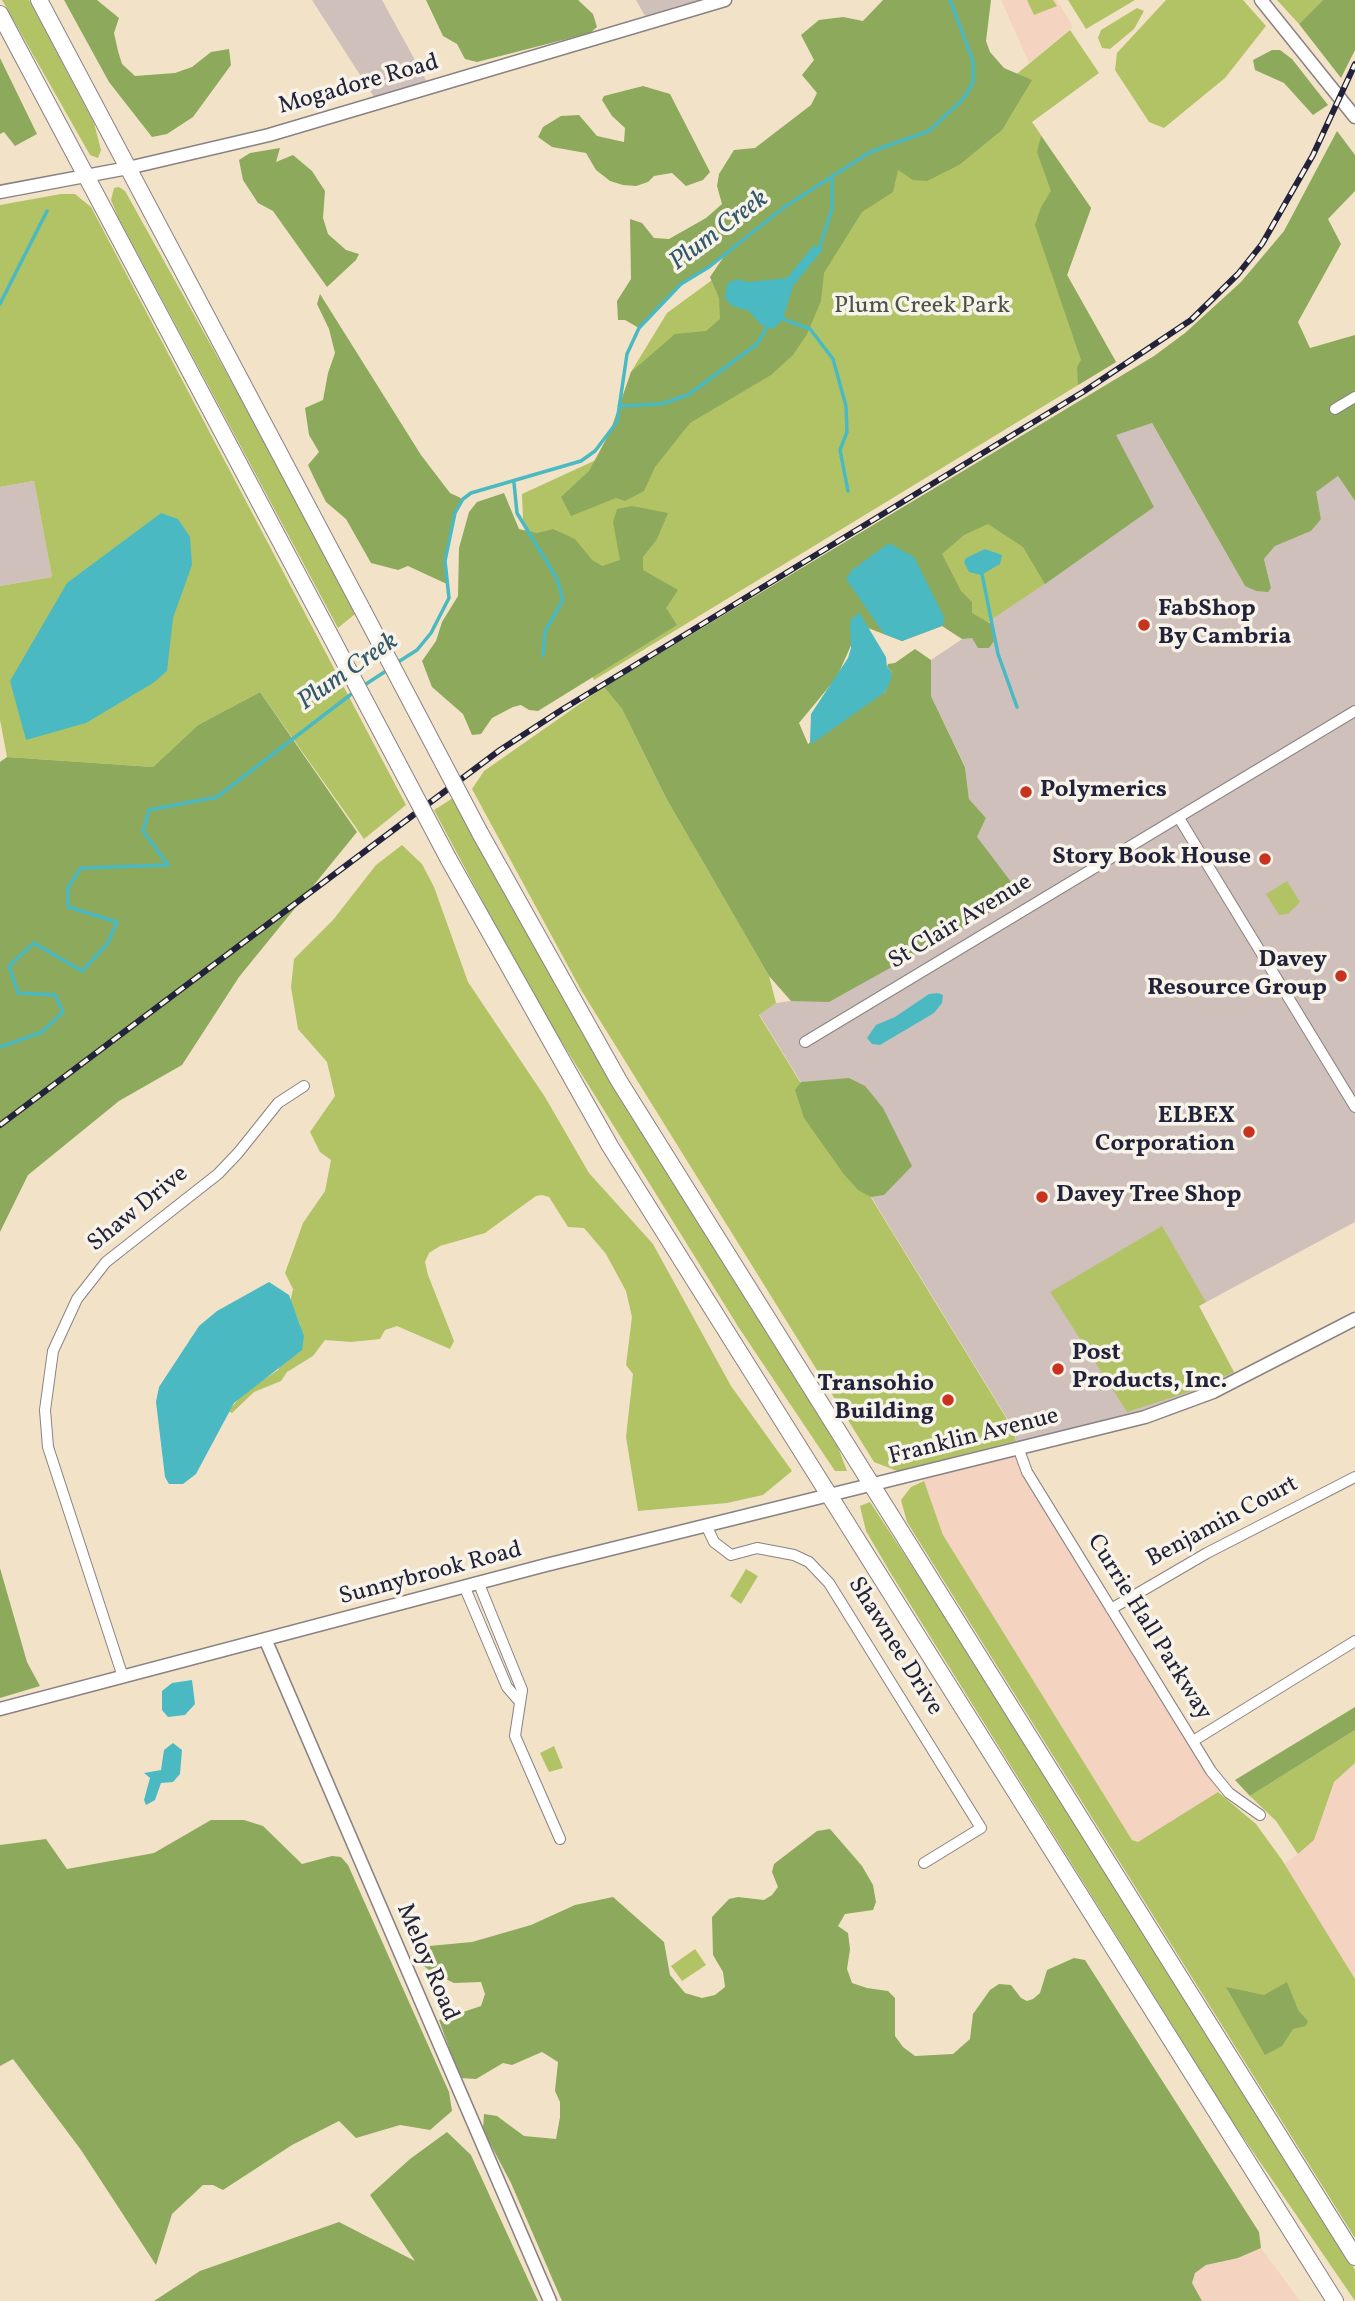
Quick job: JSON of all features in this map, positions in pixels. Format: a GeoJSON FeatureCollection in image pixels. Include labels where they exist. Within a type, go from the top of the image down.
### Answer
{"type":"FeatureCollection","features":[{"type":"Feature","properties":{"kind":"main road"},"geometry":{"type":"LineString","coordinates":[[39,0],[480,834],[619,1081],[1355,2258]]}},
{"type":"Feature","properties":{"kind":"main road"},"geometry":{"type":"LineString","coordinates":[[0,14],[448,858],[610,1146],[831,1493],[1335,2301]]}},
{"type":"Feature","properties":{"kind":"street","name":"Mogadore Road"},"geometry":{"type":"LineString","coordinates":[[0,192],[128,168],[302,126],[725,0]]}},
{"type":"Feature","properties":{"kind":"street"},"geometry":{"type":"LineString","coordinates":[[1261,0],[1355,117]]}},
{"type":"Feature","properties":{"kind":"street"},"geometry":{"type":"LineString","coordinates":[[1335,409],[1355,397]]}},
{"type":"Feature","properties":{"kind":"street","name":"St Clair Avenue"},"geometry":{"type":"LineString","coordinates":[[805,1042],[1355,711]]}},
{"type":"Feature","properties":{"kind":"street"},"geometry":{"type":"LineString","coordinates":[[1179,818],[1355,1107]]}},
{"type":"Feature","properties":{"kind":"street","name":"Shaw Drive"},"geometry":{"type":"LineString","coordinates":[[123,1677],[48,1447],[46,1396],[54,1351],[62,1325],[77,1299],[106,1262],[218,1174],[278,1102],[304,1086]]}},
{"type":"Feature","properties":{"kind":"street","name":"Franklin Avenue"},"geometry":{"type":"LineString","coordinates":[[873,1484],[1018,1450],[1189,1403],[1355,1319]]}},
{"type":"Feature","properties":{"kind":"street","name":"Currie Hall Parkway"},"geometry":{"type":"LineString","coordinates":[[1018,1450],[1027,1472],[1222,1786],[1259,1815]]}},
{"type":"Feature","properties":{"kind":"street","name":"Benjamin Court"},"geometry":{"type":"LineString","coordinates":[[1111,1609],[1208,1553],[1355,1477]]}},
{"type":"Feature","properties":{"kind":"street","name":"Sunnybrook Road"},"geometry":{"type":"LineString","coordinates":[[0,1709],[873,1484]]}},
{"type":"Feature","properties":{"kind":"street","name":"Shawnee Drive"},"geometry":{"type":"LineString","coordinates":[[706,1525],[714,1542],[731,1555],[771,1549],[801,1558],[820,1571],[981,1828],[924,1863]]}},
{"type":"Feature","properties":{"kind":"street"},"geometry":{"type":"LineString","coordinates":[[479,1584],[520,1681],[515,1736],[559,1839]]}},
{"type":"Feature","properties":{"kind":"street"},"geometry":{"type":"LineString","coordinates":[[465,1588],[507,1687],[520,1702]]}},
{"type":"Feature","properties":{"kind":"street","name":"Meloy Road"},"geometry":{"type":"LineString","coordinates":[[266,1641],[550,2301]]}},
{"type":"Feature","properties":{"kind":"street"},"geometry":{"type":"LineString","coordinates":[[1193,1741],[1355,1641]]}},
{"type":"Feature","properties":{"kind":"shaded area"},"geometry":{"type":"Polygon","coordinates":[[[312,0],[382,0],[427,82],[376,100],[312,0]]]}},
{"type":"Feature","properties":{"kind":"shaded area"},"geometry":{"type":"Polygon","coordinates":[[[636,0],[701,0],[645,16],[636,0]]]}},
{"type":"Feature","properties":{"kind":"shaded area"},"geometry":{"type":"Polygon","coordinates":[[[1001,0],[1057,0],[1073,27],[1029,63],[1001,0]]]}},
{"type":"Feature","properties":{"kind":"shaded area"},"geometry":{"type":"Polygon","coordinates":[[[1152,423],[1245,586],[1271,588],[1264,559],[1276,545],[1311,531],[1321,518],[1315,492],[1338,476],[1355,501],[1355,1222],[1199,1306],[1238,1380],[1213,1392],[1019,1450],[1013,1428],[759,1014],[776,1003],[791,1001],[977,837],[986,818],[969,799],[965,766],[931,696],[931,660],[1057,575],[1116,434],[1152,423]]]}},
{"type":"Feature","properties":{"kind":"shaded area"},"geometry":{"type":"Polygon","coordinates":[[[34,481],[52,577],[0,586],[0,487],[34,481]]]}},
{"type":"Feature","properties":{"kind":"shaded area"},"geometry":{"type":"Polygon","coordinates":[[[1013,1429],[1019,1450],[1224,1789],[1138,1842],[1132,1840],[943,1535],[921,1473],[912,1462],[1013,1429]]]}},
{"type":"Feature","properties":{"kind":"shaded area"},"geometry":{"type":"Polygon","coordinates":[[[1355,1763],[1355,1979],[1284,1864],[1306,1848],[1334,1782],[1355,1763]]]}},
{"type":"Feature","properties":{"kind":"shaded area"},"geometry":{"type":"Polygon","coordinates":[[[1261,2248],[1300,2301],[1202,2301],[1192,2283],[1194,2273],[1206,2265],[1238,2258],[1261,2248]]]}},
{"type":"Feature","properties":{"kind":"green space"},"geometry":{"type":"Polygon","coordinates":[[[2,0],[29,0],[94,123],[101,150],[98,158],[90,155],[2,0]]]}},
{"type":"Feature","properties":{"kind":"green space"},"geometry":{"type":"Polygon","coordinates":[[[64,0],[97,0],[119,18],[114,33],[118,51],[122,64],[135,76],[175,73],[192,67],[211,52],[229,49],[231,65],[193,117],[167,134],[152,137],[109,82],[64,0]]]}},
{"type":"Feature","properties":{"kind":"green space"},"geometry":{"type":"Polygon","coordinates":[[[426,0],[578,0],[593,14],[597,27],[590,33],[477,62],[465,59],[457,44],[443,36],[426,0]]]}},
{"type":"Feature","properties":{"kind":"green space"},"geometry":{"type":"Polygon","coordinates":[[[883,0],[991,0],[986,41],[990,52],[1004,68],[1032,80],[1002,130],[959,165],[927,181],[913,180],[898,170],[893,192],[862,212],[824,273],[821,301],[807,334],[793,355],[771,375],[690,423],[655,467],[644,491],[625,501],[616,498],[571,516],[561,497],[589,471],[610,432],[631,372],[675,334],[706,331],[720,319],[719,298],[710,277],[725,255],[680,285],[639,328],[625,320],[618,320],[617,301],[631,279],[630,219],[642,223],[654,238],[669,239],[706,218],[722,204],[717,186],[719,174],[734,150],[755,148],[811,105],[817,93],[802,75],[814,60],[801,35],[819,20],[843,17],[863,21],[883,0]]]}},
{"type":"Feature","properties":{"kind":"green space"},"geometry":{"type":"Polygon","coordinates":[[[1027,0],[1053,0],[1057,6],[1034,15],[1027,0]]]}},
{"type":"Feature","properties":{"kind":"green space"},"geometry":{"type":"Polygon","coordinates":[[[1068,0],[1135,0],[1086,29],[1068,0]]]}},
{"type":"Feature","properties":{"kind":"green space"},"geometry":{"type":"Polygon","coordinates":[[[1166,0],[1243,0],[1266,26],[1225,78],[1164,128],[1149,122],[1115,70],[1117,53],[1166,0]]]}},
{"type":"Feature","properties":{"kind":"green space"},"geometry":{"type":"Polygon","coordinates":[[[1277,0],[1323,0],[1299,24],[1277,0]]]}},
{"type":"Feature","properties":{"kind":"green space"},"geometry":{"type":"Polygon","coordinates":[[[1323,0],[1355,0],[1355,50],[1341,78],[1299,24],[1323,0]]]}},
{"type":"Feature","properties":{"kind":"green space"},"geometry":{"type":"Polygon","coordinates":[[[1137,8],[1144,11],[1134,29],[1110,49],[1102,48],[1098,38],[1101,30],[1137,8]]]}},
{"type":"Feature","properties":{"kind":"green space","name":"Plum Creek Park"},"geometry":{"type":"Polygon","coordinates":[[[1070,30],[1099,73],[1032,122],[1091,208],[1067,275],[1116,362],[594,680],[523,520],[522,494],[596,460],[624,421],[631,372],[667,313],[885,153],[933,143],[1070,30]]]}},
{"type":"Feature","properties":{"kind":"green space"},"geometry":{"type":"Polygon","coordinates":[[[1272,50],[1280,50],[1292,59],[1328,105],[1313,115],[1284,83],[1255,70],[1253,60],[1272,50]]]}},
{"type":"Feature","properties":{"kind":"green space"},"geometry":{"type":"Polygon","coordinates":[[[0,58],[37,134],[15,146],[4,132],[0,134],[0,58]]]}},
{"type":"Feature","properties":{"kind":"green space"},"geometry":{"type":"Polygon","coordinates":[[[643,86],[670,94],[710,172],[703,180],[686,186],[672,173],[654,176],[648,182],[636,186],[623,185],[610,181],[596,170],[586,153],[552,147],[538,137],[543,127],[561,116],[579,115],[597,136],[624,142],[625,128],[612,116],[602,100],[604,96],[643,86]]]}},
{"type":"Feature","properties":{"kind":"green space"},"geometry":{"type":"Polygon","coordinates":[[[1337,131],[1355,155],[1355,191],[1328,219],[1341,244],[1298,322],[1310,348],[1355,335],[1355,501],[1338,476],[1316,492],[1321,519],[1311,531],[1275,546],[1264,559],[1271,588],[1268,592],[1256,591],[1245,586],[1152,423],[1116,435],[1154,507],[1045,584],[1023,547],[988,524],[964,535],[942,554],[961,591],[972,602],[972,613],[991,624],[994,641],[989,648],[978,648],[972,638],[962,639],[942,626],[902,641],[860,625],[837,677],[799,723],[808,744],[846,713],[885,692],[892,672],[887,667],[888,664],[895,663],[915,649],[931,660],[931,696],[965,767],[969,799],[986,818],[977,837],[1021,895],[829,1002],[791,1001],[769,976],[666,798],[622,709],[604,687],[1154,356],[1185,333],[1241,282],[1284,231],[1337,131]]]}},
{"type":"Feature","properties":{"kind":"green space"},"geometry":{"type":"Polygon","coordinates":[[[1041,136],[1091,208],[1067,275],[1116,362],[1078,385],[1077,367],[1081,360],[1035,225],[1041,207],[1051,191],[1037,152],[1041,136]]]}},
{"type":"Feature","properties":{"kind":"green space"},"geometry":{"type":"Polygon","coordinates":[[[280,148],[276,162],[293,155],[312,171],[325,191],[323,218],[328,234],[346,250],[359,254],[327,287],[273,211],[258,203],[243,180],[239,160],[250,153],[280,148]]]}},
{"type":"Feature","properties":{"kind":"green space"},"geometry":{"type":"Polygon","coordinates":[[[119,187],[125,191],[241,399],[355,614],[338,628],[118,217],[111,200],[114,188],[119,187]]]}},
{"type":"Feature","properties":{"kind":"green space"},"geometry":{"type":"Polygon","coordinates":[[[75,194],[91,207],[406,805],[364,839],[260,692],[198,725],[153,767],[7,757],[0,720],[0,586],[52,577],[34,481],[0,487],[0,205],[75,194]]]}},
{"type":"Feature","properties":{"kind":"green space"},"geometry":{"type":"Polygon","coordinates":[[[320,294],[421,455],[450,493],[463,499],[455,513],[445,561],[449,585],[408,566],[398,570],[371,563],[346,519],[326,502],[308,465],[319,452],[309,435],[305,408],[323,400],[335,353],[329,329],[317,304],[320,294]]]}},
{"type":"Feature","properties":{"kind":"green space"},"geometry":{"type":"Polygon","coordinates":[[[504,493],[519,529],[537,533],[553,529],[575,539],[592,560],[602,566],[620,560],[613,522],[617,509],[632,506],[668,513],[657,539],[643,557],[643,570],[678,590],[666,608],[677,625],[538,711],[521,705],[513,707],[492,718],[481,734],[472,735],[463,714],[432,687],[422,661],[436,641],[442,622],[458,596],[459,548],[469,512],[477,502],[504,493]]]}},
{"type":"Feature","properties":{"kind":"green space"},"geometry":{"type":"Polygon","coordinates":[[[984,515],[1006,521],[1049,581],[988,622],[969,622],[937,560],[938,547],[984,515]]]}},
{"type":"Feature","properties":{"kind":"green space"},"geometry":{"type":"Polygon","coordinates":[[[604,687],[622,709],[666,798],[769,976],[776,1003],[759,1015],[1013,1429],[1016,1441],[897,1471],[874,1462],[581,990],[472,789],[484,771],[604,687]]]}},
{"type":"Feature","properties":{"kind":"green space"},"geometry":{"type":"Polygon","coordinates":[[[260,692],[357,832],[239,977],[182,1065],[119,1101],[28,1175],[0,1232],[0,762],[7,757],[153,767],[198,725],[260,692]]]}},
{"type":"Feature","properties":{"kind":"green space"},"geometry":{"type":"Polygon","coordinates":[[[453,798],[833,1434],[847,1471],[835,1471],[739,1328],[532,994],[434,810],[453,798]]]}},
{"type":"Feature","properties":{"kind":"green space"},"geometry":{"type":"Polygon","coordinates":[[[402,845],[422,864],[434,887],[468,982],[545,1097],[589,1173],[653,1244],[731,1386],[792,1471],[763,1495],[727,1503],[638,1511],[626,1437],[633,1374],[626,1365],[632,1317],[626,1291],[606,1254],[584,1228],[568,1227],[549,1197],[542,1195],[536,1196],[485,1233],[440,1246],[429,1253],[425,1262],[454,1341],[450,1349],[397,1326],[385,1330],[380,1339],[351,1342],[325,1340],[313,1356],[287,1372],[281,1381],[254,1392],[232,1413],[228,1411],[245,1392],[278,1370],[300,1324],[290,1303],[293,1289],[285,1273],[303,1223],[325,1191],[331,1160],[320,1152],[310,1132],[335,1096],[327,1062],[298,1029],[291,987],[294,959],[333,920],[376,865],[402,845]]]}},
{"type":"Feature","properties":{"kind":"green space"},"geometry":{"type":"Polygon","coordinates":[[[1287,881],[1300,902],[1288,914],[1279,915],[1266,894],[1287,881]]]}},
{"type":"Feature","properties":{"kind":"green space"},"geometry":{"type":"Polygon","coordinates":[[[849,1078],[865,1086],[883,1108],[912,1166],[884,1195],[871,1197],[858,1190],[843,1173],[804,1118],[795,1090],[801,1082],[849,1078]]]}},
{"type":"Feature","properties":{"kind":"green space"},"geometry":{"type":"Polygon","coordinates":[[[1162,1226],[1206,1302],[1199,1306],[1234,1372],[1201,1388],[1127,1412],[1050,1292],[1162,1226]]]}},
{"type":"Feature","properties":{"kind":"green space"},"geometry":{"type":"Polygon","coordinates":[[[924,1481],[943,1535],[1132,1840],[1138,1842],[1218,1792],[1256,1824],[1282,1860],[1355,1979],[1355,2238],[907,1522],[901,1500],[911,1487],[924,1481]]]}},
{"type":"Feature","properties":{"kind":"green space"},"geometry":{"type":"Polygon","coordinates":[[[870,1502],[973,1659],[1343,2250],[1355,2270],[1355,2301],[1232,2121],[890,1572],[866,1531],[860,1506],[870,1502]]]}},
{"type":"Feature","properties":{"kind":"green space"},"geometry":{"type":"Polygon","coordinates":[[[0,1568],[27,1662],[40,1686],[0,1698],[0,1568]]]}},
{"type":"Feature","properties":{"kind":"green space"},"geometry":{"type":"Polygon","coordinates":[[[746,1569],[758,1576],[741,1604],[730,1596],[746,1569]]]}},
{"type":"Feature","properties":{"kind":"green space"},"geometry":{"type":"Polygon","coordinates":[[[1355,1707],[1355,1730],[1250,1796],[1235,1780],[1355,1707]]]}},
{"type":"Feature","properties":{"kind":"green space"},"geometry":{"type":"Polygon","coordinates":[[[1355,1730],[1355,1763],[1334,1782],[1314,1840],[1298,1854],[1276,1821],[1250,1796],[1355,1730]]]}},
{"type":"Feature","properties":{"kind":"green space"},"geometry":{"type":"Polygon","coordinates":[[[554,1746],[563,1768],[549,1772],[540,1753],[554,1746]]]}},
{"type":"Feature","properties":{"kind":"green space"},"geometry":{"type":"Polygon","coordinates":[[[211,1820],[244,1820],[263,1826],[302,1864],[332,1856],[341,1857],[348,1865],[449,2092],[452,2111],[430,2130],[400,2125],[356,2138],[339,2121],[292,2145],[223,2190],[213,2185],[203,2185],[172,2214],[156,2265],[81,2150],[13,2059],[0,2066],[0,1845],[46,1839],[67,1869],[154,1853],[211,1820]]]}},
{"type":"Feature","properties":{"kind":"green space"},"geometry":{"type":"Polygon","coordinates":[[[830,1829],[862,1866],[873,1885],[876,1902],[873,1910],[845,1914],[838,1926],[848,1933],[850,1949],[847,1969],[852,1983],[888,1991],[895,1998],[895,2036],[903,2047],[915,2056],[953,2054],[970,2039],[973,2014],[990,1990],[999,1984],[1011,1985],[1021,1998],[1027,2001],[1040,1993],[1047,1970],[1074,1958],[1085,1960],[1259,2232],[1261,2248],[1238,2258],[1206,2265],[1195,2273],[1192,2283],[1202,2301],[562,2301],[511,2183],[483,2130],[484,2114],[497,2116],[524,2136],[556,2139],[560,2117],[560,2102],[555,2091],[558,2062],[542,2052],[512,2065],[503,2063],[476,2079],[460,2078],[439,2020],[481,2006],[485,1994],[481,1982],[454,1983],[419,1963],[424,1951],[429,1946],[472,1942],[531,1925],[575,1905],[613,1897],[664,1942],[670,1975],[685,1993],[702,1998],[715,1995],[725,1987],[723,1972],[713,1955],[712,1917],[729,1899],[738,1897],[764,1900],[772,1895],[778,1887],[772,1872],[774,1864],[817,1831],[830,1829]]]}},
{"type":"Feature","properties":{"kind":"green space"},"geometry":{"type":"Polygon","coordinates":[[[695,1949],[706,1965],[682,1981],[671,1966],[695,1949]]]}},
{"type":"Feature","properties":{"kind":"green space"},"geometry":{"type":"Polygon","coordinates":[[[1287,1982],[1298,2010],[1308,2021],[1306,2026],[1293,2029],[1282,2046],[1265,2055],[1226,1987],[1264,1995],[1287,1982]]]}},
{"type":"Feature","properties":{"kind":"green space"},"geometry":{"type":"Polygon","coordinates":[[[447,2132],[471,2155],[538,2301],[154,2301],[200,2271],[339,2222],[415,2261],[370,2195],[410,2159],[447,2132]]]}},
{"type":"Feature","properties":{"kind":"water"},"geometry":{"type":"Polygon","coordinates":[[[814,245],[823,249],[793,286],[783,319],[773,329],[760,324],[749,311],[732,306],[725,298],[727,284],[736,279],[749,282],[787,278],[814,245]]]}},
{"type":"Feature","properties":{"kind":"water"},"geometry":{"type":"Polygon","coordinates":[[[161,513],[178,519],[190,537],[192,565],[173,618],[167,671],[153,683],[86,723],[26,740],[10,681],[67,583],[161,513]]]}},
{"type":"Feature","properties":{"kind":"water"},"geometry":{"type":"Polygon","coordinates":[[[889,543],[914,557],[945,619],[942,626],[902,641],[884,634],[846,579],[852,570],[889,543]]]}},
{"type":"Feature","properties":{"kind":"water"},"geometry":{"type":"Polygon","coordinates":[[[985,549],[1002,555],[1000,564],[981,575],[969,572],[964,562],[966,558],[985,549]]]}},
{"type":"Feature","properties":{"kind":"water"},"geometry":{"type":"Polygon","coordinates":[[[859,612],[886,657],[887,667],[892,672],[890,682],[885,692],[813,743],[810,742],[811,714],[848,658],[851,648],[850,621],[859,612]]]}},
{"type":"Feature","properties":{"kind":"water"},"geometry":{"type":"Polygon","coordinates":[[[929,994],[943,995],[942,1003],[934,1013],[880,1045],[872,1044],[867,1038],[876,1025],[895,1017],[929,994]]]}},
{"type":"Feature","properties":{"kind":"water"},"geometry":{"type":"Polygon","coordinates":[[[269,1282],[289,1295],[304,1336],[302,1350],[234,1403],[196,1474],[183,1484],[169,1484],[165,1477],[156,1402],[159,1387],[199,1326],[217,1311],[269,1282]]]}},
{"type":"Feature","properties":{"kind":"water"},"geometry":{"type":"Polygon","coordinates":[[[192,1680],[195,1704],[185,1715],[168,1717],[162,1710],[162,1691],[172,1683],[192,1680]]]}},
{"type":"Feature","properties":{"kind":"water"},"geometry":{"type":"Polygon","coordinates":[[[173,1743],[182,1750],[180,1774],[173,1782],[161,1783],[155,1800],[146,1805],[144,1800],[150,1778],[144,1773],[161,1770],[164,1750],[173,1743]]]}},
{"type":"Feature","properties":{"kind":"waterway","name":"Plum Creek"},"geometry":{"type":"LineString","coordinates":[[395,664],[417,650],[431,633],[449,598],[445,561],[455,513],[463,499],[471,493],[581,461],[595,451],[617,422],[627,354],[639,328],[681,284],[709,267],[783,208],[870,152],[929,131],[963,99],[973,83],[973,61],[950,0]]}},
{"type":"Feature","properties":{"kind":"waterway"},"geometry":{"type":"LineString","coordinates":[[820,246],[832,209],[832,178]]}},
{"type":"Feature","properties":{"kind":"waterway"},"geometry":{"type":"LineString","coordinates":[[0,304],[47,211]]}},
{"type":"Feature","properties":{"kind":"waterway"},"geometry":{"type":"LineString","coordinates":[[783,319],[810,329],[833,359],[846,406],[847,432],[840,450],[848,491]]}},
{"type":"Feature","properties":{"kind":"waterway"},"geometry":{"type":"LineString","coordinates":[[619,406],[661,404],[688,395],[757,344],[767,327]]}},
{"type":"Feature","properties":{"kind":"waterway"},"geometry":{"type":"LineString","coordinates":[[514,483],[517,513],[557,579],[563,600],[545,631],[543,656]]}},
{"type":"Feature","properties":{"kind":"waterway"},"geometry":{"type":"LineString","coordinates":[[982,574],[998,654],[1017,707]]}},
{"type":"Feature","properties":{"kind":"waterway","name":"Plum Creek"},"geometry":{"type":"LineString","coordinates":[[363,686],[389,669]]}},
{"type":"Feature","properties":{"kind":"waterway","name":"Plum Creek"},"geometry":{"type":"LineString","coordinates":[[0,1047],[42,1032],[63,1012],[55,995],[18,993],[9,966],[34,943],[82,971],[107,944],[117,922],[68,907],[68,887],[81,868],[168,865],[143,831],[149,810],[217,797],[354,692]]}},
{"type":"Feature","properties":{"kind":"railway"},"geometry":{"type":"LineString","coordinates":[[0,1125],[500,750],[1083,392],[1191,320],[1238,274],[1262,244],[1313,155],[1355,64]]}},
{"type":"Feature","properties":{"kind":"place","name":"FabShop By Cambria"},"geometry":{"type":"Point","coordinates":[1144,625]}},
{"type":"Feature","properties":{"kind":"place","name":"Polymerics"},"geometry":{"type":"Point","coordinates":[1026,792]}},
{"type":"Feature","properties":{"kind":"place","name":"Story Book House"},"geometry":{"type":"Point","coordinates":[1265,859]}},
{"type":"Feature","properties":{"kind":"place","name":"Davey Resource Group"},"geometry":{"type":"Point","coordinates":[1341,976]}},
{"type":"Feature","properties":{"kind":"place","name":"ELBEX Corporation"},"geometry":{"type":"Point","coordinates":[1249,1132]}},
{"type":"Feature","properties":{"kind":"place","name":"Davey Tree Shop"},"geometry":{"type":"Point","coordinates":[1042,1197]}},
{"type":"Feature","properties":{"kind":"place","name":"Post Products, Inc."},"geometry":{"type":"Point","coordinates":[1058,1369]}},
{"type":"Feature","properties":{"kind":"place","name":"Transohio Building"},"geometry":{"type":"Point","coordinates":[948,1400]}}]}
